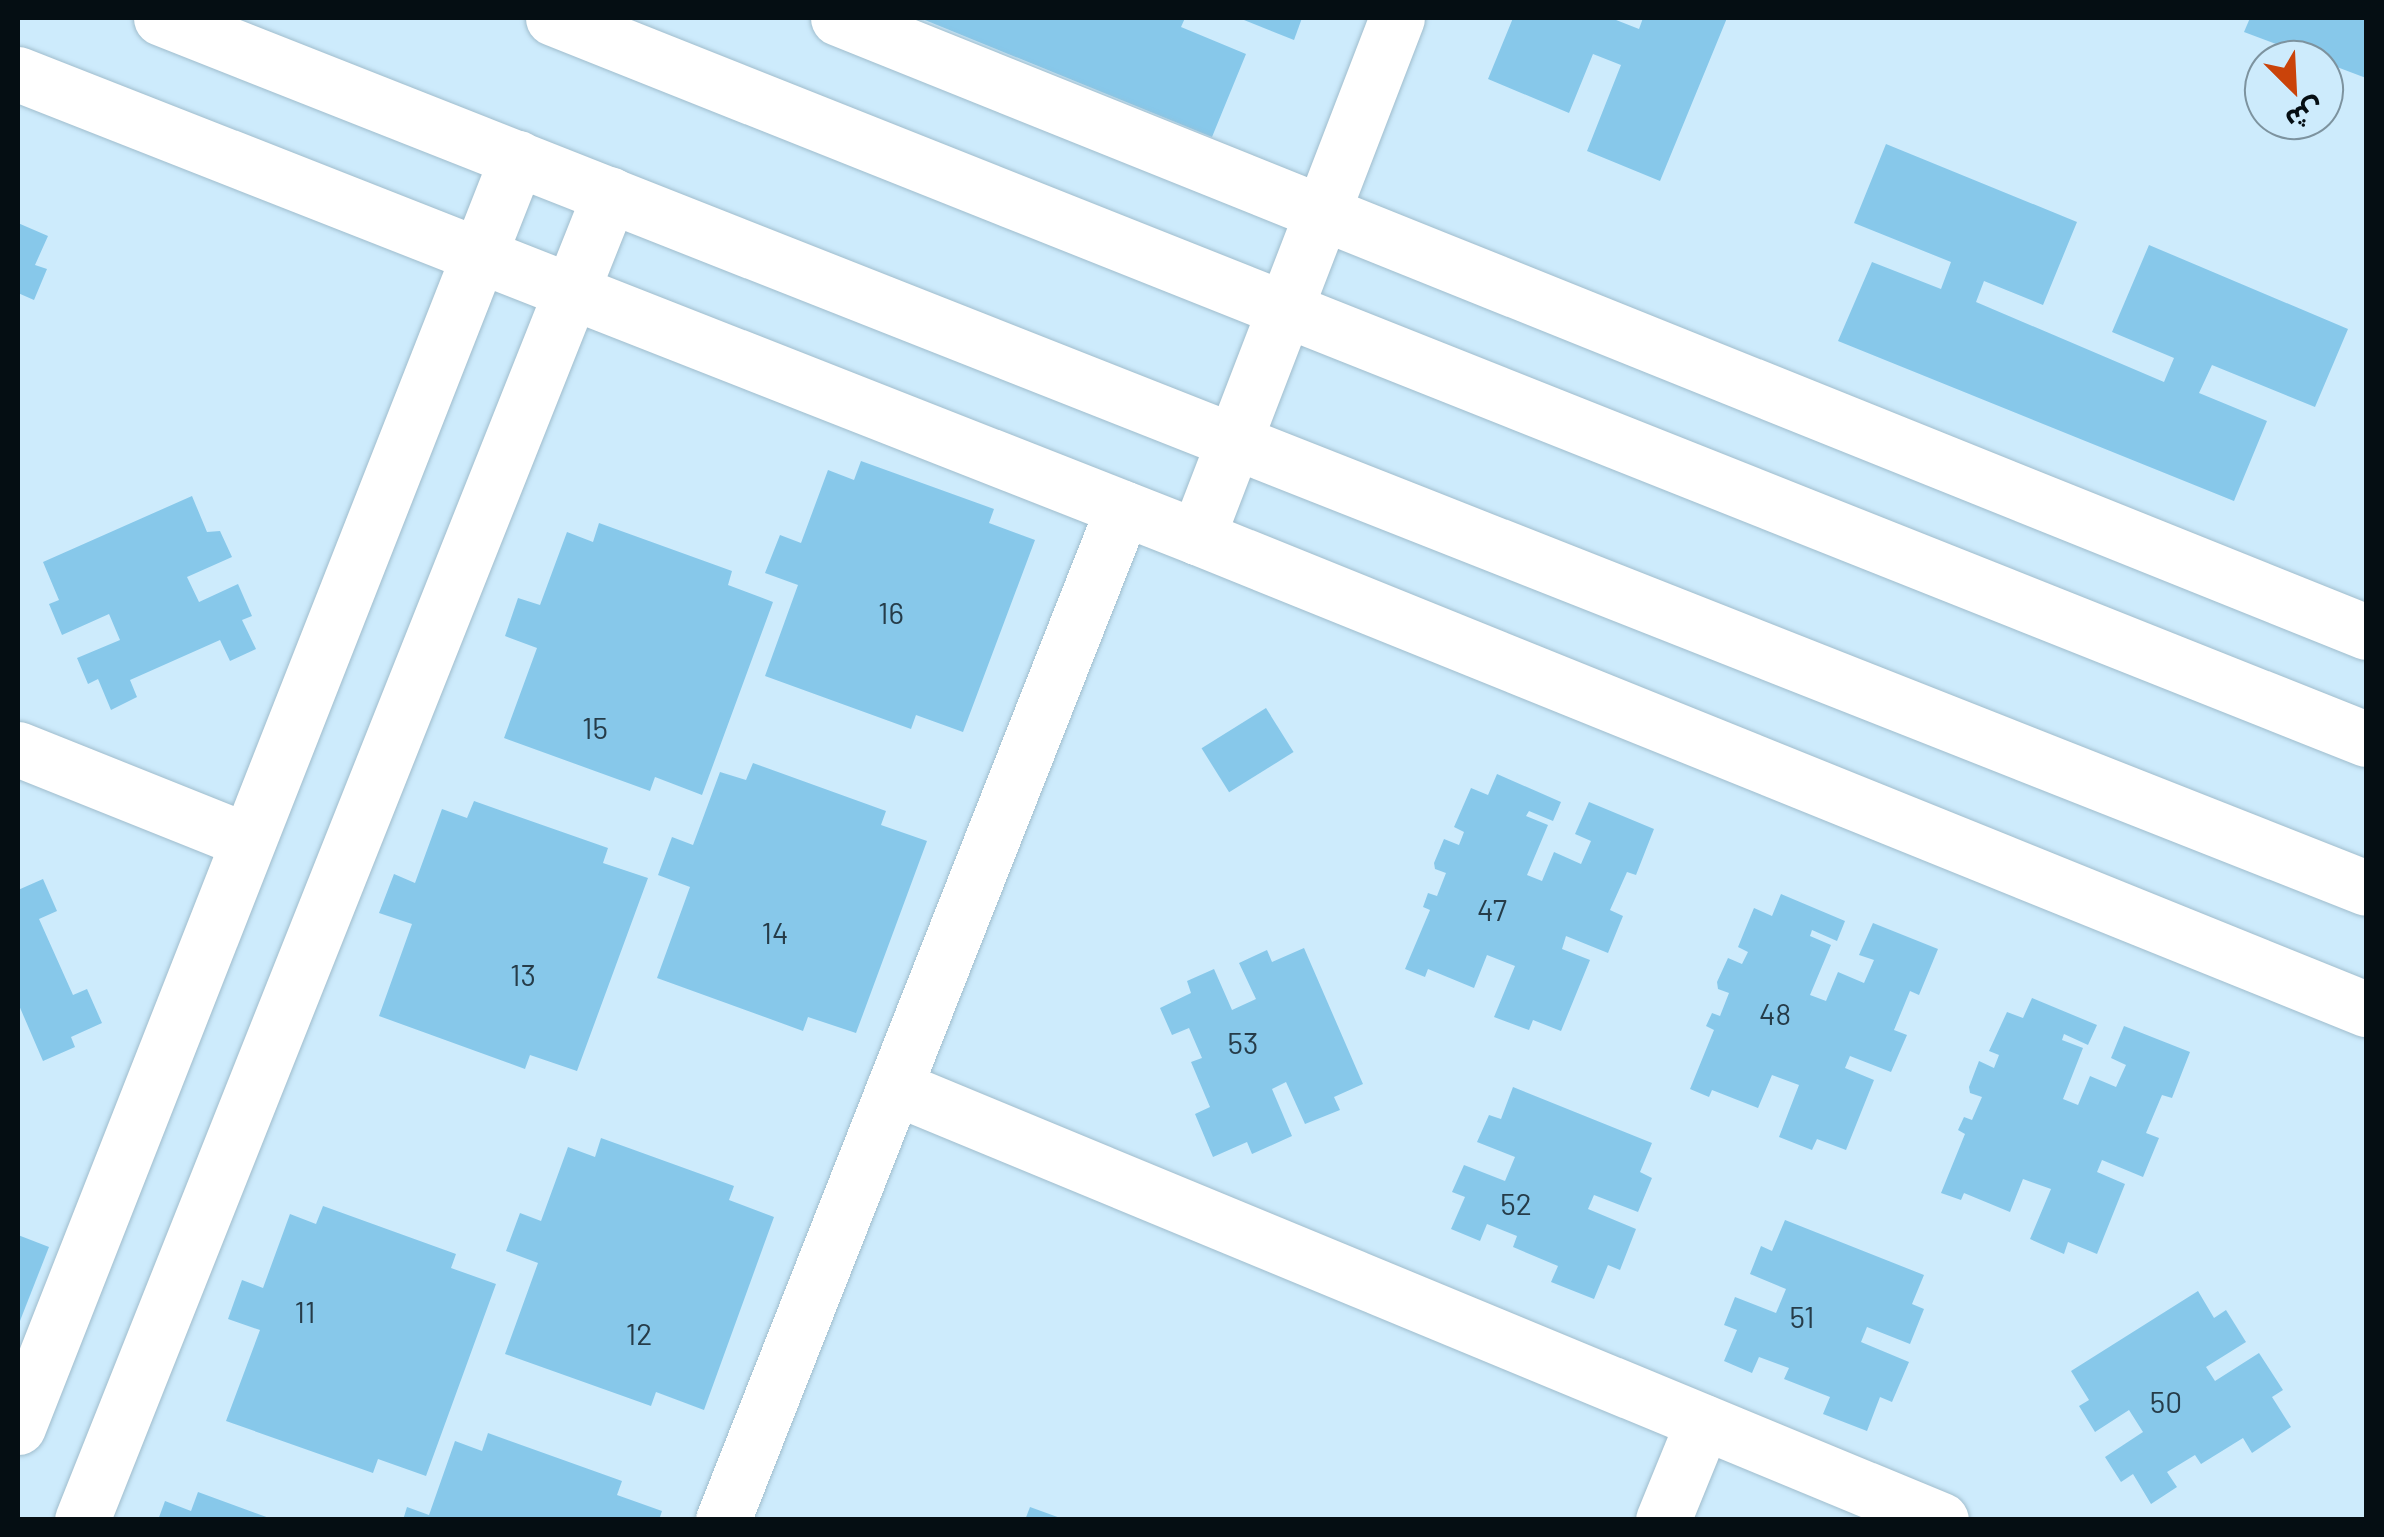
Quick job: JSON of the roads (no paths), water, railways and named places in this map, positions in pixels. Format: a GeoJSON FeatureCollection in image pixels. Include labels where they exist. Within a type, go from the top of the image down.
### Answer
{"type":"FeatureCollection","features":[{"type":"Feature","properties":{"kind":"street"},"geometry":{"type":"LineString","coordinates":[[161,18],[2366,888]]}},
{"type":"Feature","properties":{"kind":"street"},"geometry":{"type":"LineString","coordinates":[[553,18],[2366,739]]}},
{"type":"Feature","properties":{"kind":"street"},"geometry":{"type":"LineString","coordinates":[[838,18],[2366,632]]}},
{"type":"Feature","properties":{"kind":"street"},"geometry":{"type":"LineString","coordinates":[[1197,537],[1397,18]]}},
{"type":"Feature","properties":{"kind":"street"},"geometry":{"type":"LineString","coordinates":[[18,74],[1197,537],[2366,1009]]}},
{"type":"Feature","properties":{"kind":"street"},"geometry":{"type":"LineString","coordinates":[[18,1427],[245,840],[518,158]]}},
{"type":"Feature","properties":{"kind":"street"},"geometry":{"type":"LineString","coordinates":[[82,1520],[610,194]]}},
{"type":"Feature","properties":{"kind":"street"},"geometry":{"type":"LineString","coordinates":[[723,1520],[1123,508]]}},
{"type":"Feature","properties":{"kind":"street"},"geometry":{"type":"LineString","coordinates":[[18,749],[245,840]]}},
{"type":"Feature","properties":{"kind":"street"},"geometry":{"type":"LineString","coordinates":[[894,1087],[1942,1520]]}},
{"type":"Feature","properties":{"kind":"street"},"geometry":{"type":"LineString","coordinates":[[1662,1520],[1702,1422]]}}]}
